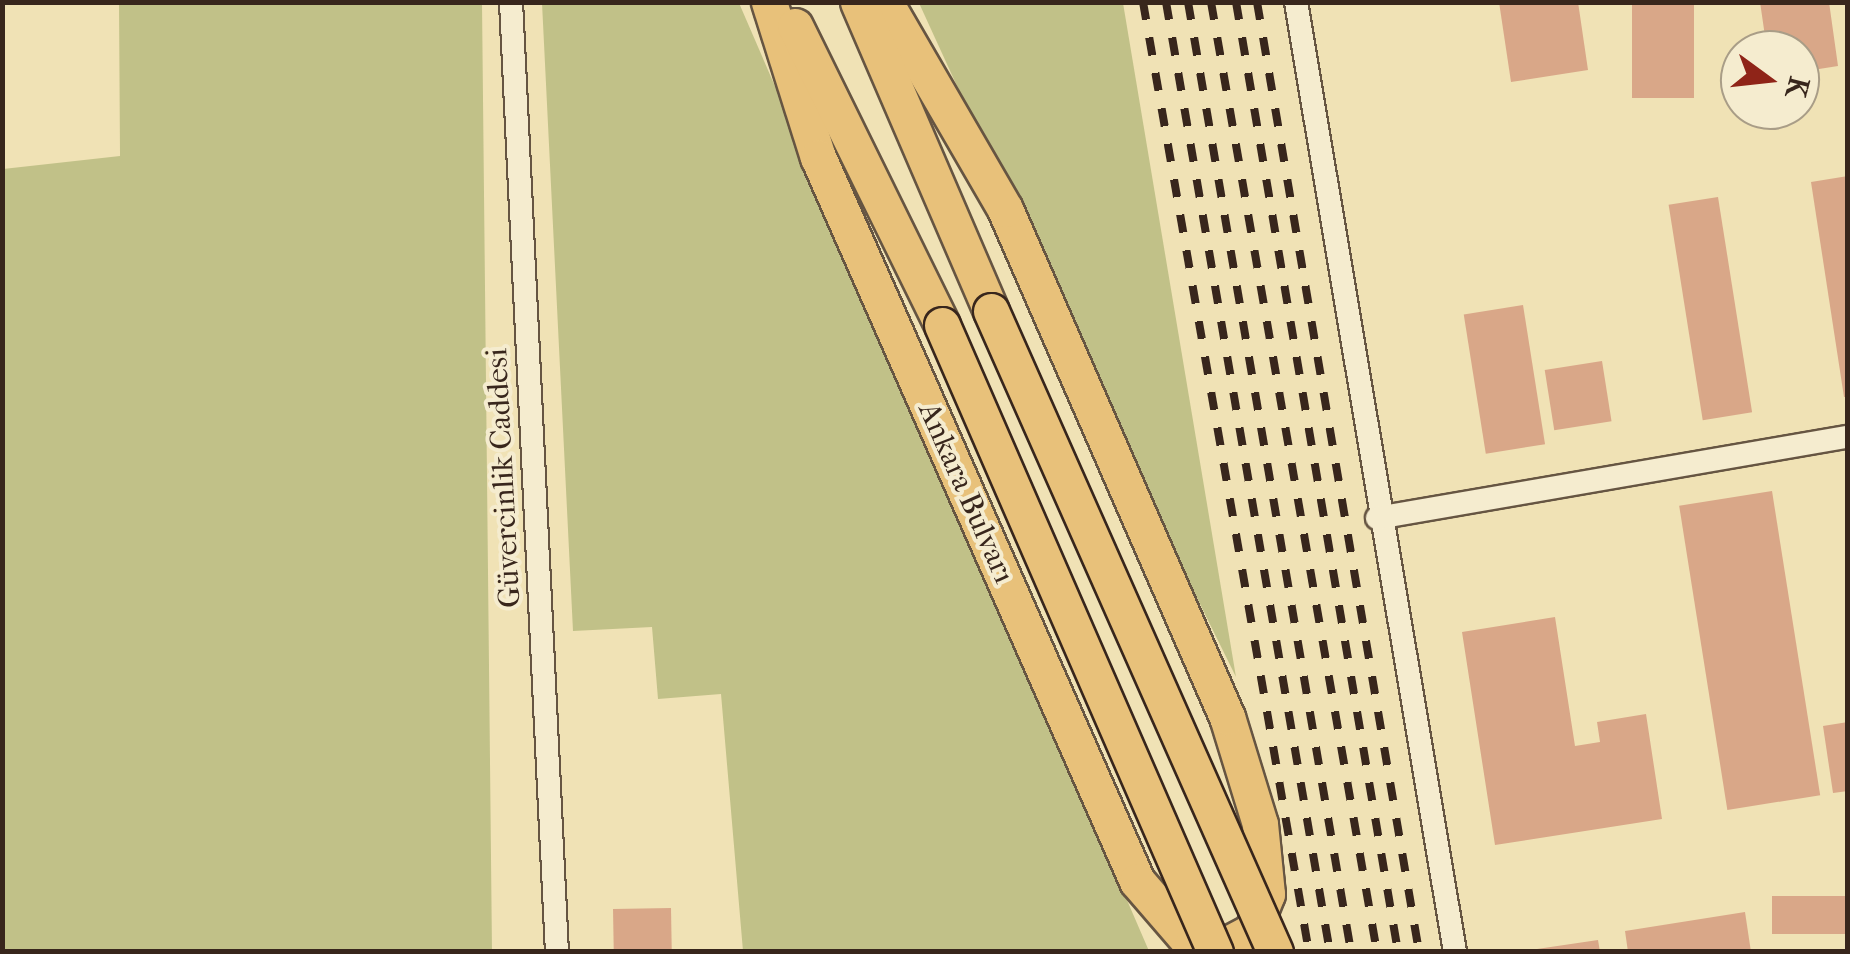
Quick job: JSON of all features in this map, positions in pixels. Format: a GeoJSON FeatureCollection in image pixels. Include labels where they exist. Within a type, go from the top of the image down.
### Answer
{"type":"FeatureCollection","features":[{"type":"Feature","properties":{"kind":"main road","name":"Ankara Bulvarı"},"geometry":{"type":"LineString","coordinates":[[768,2],[818,158],[1137,881],[1192,945],[1224,946],[1252,931],[1267,894],[1260,824],[1227,717],[1005,208],[885,2]]}},
{"type":"Feature","properties":{"kind":"main road","name":"Ankara Bulvarı"},"geometry":{"type":"LineString","coordinates":[[784,2],[942,325],[1215,952]]}},
{"type":"Feature","properties":{"kind":"main road"},"geometry":{"type":"LineString","coordinates":[[858,2],[990,311],[1275,952]]}},
{"type":"Feature","properties":{"kind":"street","name":"Güvercinlik Caddesi"},"geometry":{"type":"LineString","coordinates":[[511,2],[558,952]]}},
{"type":"Feature","properties":{"kind":"street"},"geometry":{"type":"LineString","coordinates":[[1296,2],[1378,518],[1454,952]]}},
{"type":"Feature","properties":{"kind":"street"},"geometry":{"type":"LineString","coordinates":[[1378,518],[1848,436]]}},
{"type":"Feature","properties":{"kind":"green space"},"geometry":{"type":"Polygon","coordinates":[[[119,3],[482,3],[492,951],[3,951],[3,169],[120,156],[119,3]]]}},
{"type":"Feature","properties":{"kind":"green space"},"geometry":{"type":"Polygon","coordinates":[[[542,3],[739,3],[1149,951],[743,951],[721,694],[658,699],[652,627],[573,631],[542,3]]]}},
{"type":"Feature","properties":{"kind":"green space"},"geometry":{"type":"Polygon","coordinates":[[[919,3],[1123,3],[1236,677],[1120,442],[919,3]]]}},
{"type":"Feature","properties":{"kind":"building"},"geometry":{"type":"Polygon","coordinates":[[[1499,2],[1578,2],[1588,70],[1511,82],[1499,2]]]}},
{"type":"Feature","properties":{"kind":"building"},"geometry":{"type":"Polygon","coordinates":[[[1632,2],[1694,2],[1694,98],[1632,98],[1632,2]]]}},
{"type":"Feature","properties":{"kind":"building"},"geometry":{"type":"Polygon","coordinates":[[[1760,2],[1829,2],[1838,66],[1820,69],[1820,30],[1764,30],[1760,2]]]}},
{"type":"Feature","properties":{"kind":"building"},"geometry":{"type":"Polygon","coordinates":[[[1848,176],[1848,397],[1844,397],[1811,182],[1848,176]]]}},
{"type":"Feature","properties":{"kind":"building"},"geometry":{"type":"Polygon","coordinates":[[[1718,197],[1752,412],[1703,420],[1669,205],[1718,197]]]}},
{"type":"Feature","properties":{"kind":"building"},"geometry":{"type":"Polygon","coordinates":[[[1523,305],[1545,444],[1486,454],[1464,314],[1523,305]]]}},
{"type":"Feature","properties":{"kind":"building"},"geometry":{"type":"Polygon","coordinates":[[[1602,361],[1612,421],[1554,430],[1545,370],[1602,361]]]}},
{"type":"Feature","properties":{"kind":"building"},"geometry":{"type":"Polygon","coordinates":[[[1772,491],[1820,795],[1727,810],[1679,506],[1772,491]]]}},
{"type":"Feature","properties":{"kind":"building"},"geometry":{"type":"Polygon","coordinates":[[[1555,617],[1575,746],[1600,742],[1597,722],[1646,714],[1662,819],[1495,845],[1462,632],[1555,617]]]}},
{"type":"Feature","properties":{"kind":"building"},"geometry":{"type":"Polygon","coordinates":[[[1848,722],[1848,791],[1833,793],[1823,726],[1848,722]]]}},
{"type":"Feature","properties":{"kind":"building"},"geometry":{"type":"Polygon","coordinates":[[[1772,896],[1848,896],[1848,934],[1772,934],[1772,896]]]}},
{"type":"Feature","properties":{"kind":"building"},"geometry":{"type":"Polygon","coordinates":[[[671,908],[672,952],[614,952],[613,909],[671,908]]]}},
{"type":"Feature","properties":{"kind":"building"},"geometry":{"type":"Polygon","coordinates":[[[1745,912],[1751,952],[1628,952],[1625,931],[1745,912]]]}},
{"type":"Feature","properties":{"kind":"building"},"geometry":{"type":"Polygon","coordinates":[[[1598,940],[1600,952],[1537,949],[1598,940]]]}},
{"type":"Feature","properties":{"kind":"railway"},"geometry":{"type":"LineString","coordinates":[[1143,2],[1309,952]]}},
{"type":"Feature","properties":{"kind":"railway"},"geometry":{"type":"LineString","coordinates":[[1166,2],[1330,952]]}},
{"type":"Feature","properties":{"kind":"railway"},"geometry":{"type":"LineString","coordinates":[[1188,2],[1351,952]]}},
{"type":"Feature","properties":{"kind":"railway"},"geometry":{"type":"LineString","coordinates":[[1211,2],[1377,952]]}},
{"type":"Feature","properties":{"kind":"railway"},"geometry":{"type":"LineString","coordinates":[[1236,2],[1398,952]]}},
{"type":"Feature","properties":{"kind":"railway"},"geometry":{"type":"LineString","coordinates":[[1257,2],[1419,952]]}}]}
